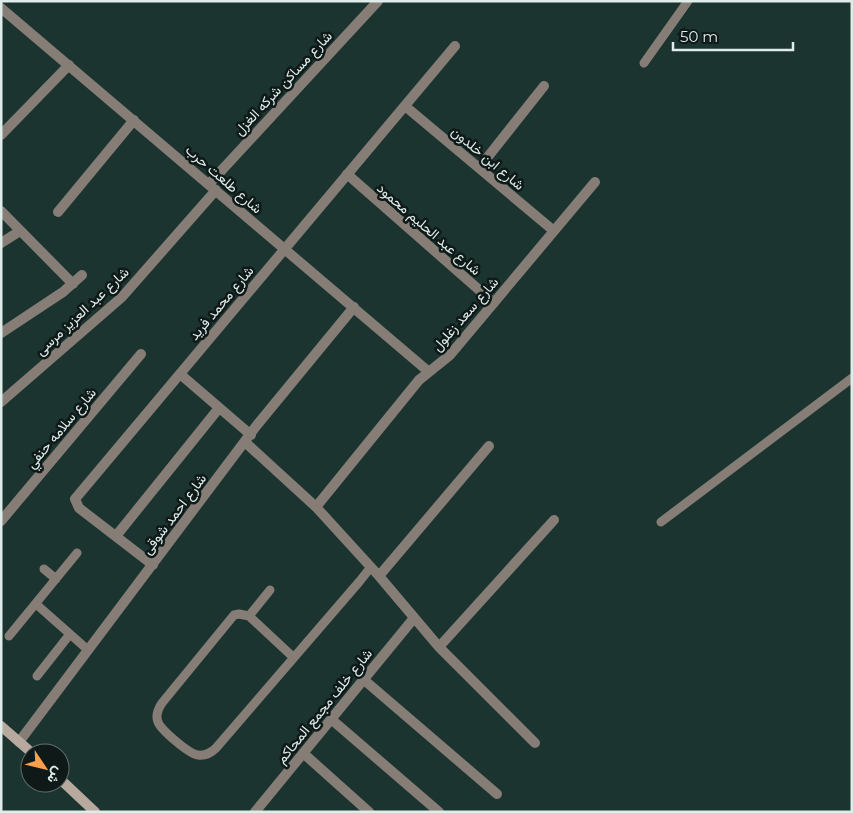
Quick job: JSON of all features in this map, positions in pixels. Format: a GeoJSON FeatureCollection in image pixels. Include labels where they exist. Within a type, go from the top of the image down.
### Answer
{"type":"FeatureCollection","features":[{"type":"Feature","properties":{"kind":"street","name":"شارع مساكن شركه الغزل"},"geometry":{"type":"LineString","coordinates":[[212,187],[378,1]]}},
{"type":"Feature","properties":{"kind":"street","name":"شارع طلعت حرب"},"geometry":{"type":"LineString","coordinates":[[1,8],[429,372]]}},
{"type":"Feature","properties":{"kind":"street","name":"شارع محمد فريد"},"geometry":{"type":"LineString","coordinates":[[152,565],[79,508],[76,499],[455,46]]}},
{"type":"Feature","properties":{"kind":"street"},"geometry":{"type":"LineString","coordinates":[[1,134],[69,65]]}},
{"type":"Feature","properties":{"kind":"street"},"geometry":{"type":"LineString","coordinates":[[479,168],[544,86]]}},
{"type":"Feature","properties":{"kind":"street","name":"شارع ابن خلدون"},"geometry":{"type":"LineString","coordinates":[[405,106],[554,231]]}},
{"type":"Feature","properties":{"kind":"street"},"geometry":{"type":"LineString","coordinates":[[58,212],[134,120]]}},
{"type":"Feature","properties":{"kind":"street","name":"شارع عبد الحليم محمود"},"geometry":{"type":"LineString","coordinates":[[347,174],[494,303]]}},
{"type":"Feature","properties":{"kind":"street","name":"شارع سعد زغلول"},"geometry":{"type":"LineString","coordinates":[[316,507],[419,380],[450,355],[595,182]]}},
{"type":"Feature","properties":{"kind":"street","name":"شارع عبد العزيز مرسى"},"geometry":{"type":"LineString","coordinates":[[1,402],[122,297],[212,187]]}},
{"type":"Feature","properties":{"kind":"street"},"geometry":{"type":"LineString","coordinates":[[1,211],[73,284]]}},
{"type":"Feature","properties":{"kind":"street"},"geometry":{"type":"LineString","coordinates":[[1,243],[20,231]]}},
{"type":"Feature","properties":{"kind":"street"},"geometry":{"type":"LineString","coordinates":[[1,333],[73,284],[82,275]]}},
{"type":"Feature","properties":{"kind":"street","name":"شارع احمد شوقى"},"geometry":{"type":"LineString","coordinates":[[19,742],[248,439],[354,308]]}},
{"type":"Feature","properties":{"kind":"street","name":"شارع سلامه حنفي"},"geometry":{"type":"LineString","coordinates":[[1,521],[141,354]]}},
{"type":"Feature","properties":{"kind":"street"},"geometry":{"type":"LineString","coordinates":[[180,374],[219,408],[316,507],[379,576],[439,647],[535,743]]}},
{"type":"Feature","properties":{"kind":"street"},"geometry":{"type":"LineString","coordinates":[[116,536],[219,408]]}},
{"type":"Feature","properties":{"kind":"street"},"geometry":{"type":"LineString","coordinates":[[379,576],[489,446]]}},
{"type":"Feature","properties":{"kind":"street"},"geometry":{"type":"LineString","coordinates":[[439,647],[554,520]]}},
{"type":"Feature","properties":{"kind":"street","name":"شارع خلف مجمع المحاكم"},"geometry":{"type":"LineString","coordinates":[[255,812],[414,618]]}},
{"type":"Feature","properties":{"kind":"street"},"geometry":{"type":"LineString","coordinates":[[363,679],[498,794]]}},
{"type":"Feature","properties":{"kind":"street"},"geometry":{"type":"LineString","coordinates":[[331,719],[439,812]]}},
{"type":"Feature","properties":{"kind":"street"},"geometry":{"type":"LineString","coordinates":[[1,726],[19,742]]}},
{"type":"Feature","properties":{"kind":"street"},"geometry":{"type":"LineString","coordinates":[[303,753],[369,812]]}},
{"type":"Feature","properties":{"kind":"street"},"geometry":{"type":"LineString","coordinates":[[70,788],[95,812]]}},
{"type":"Feature","properties":{"kind":"lane"},"geometry":{"type":"LineString","coordinates":[[644,63],[688,1]]}},
{"type":"Feature","properties":{"kind":"lane"},"geometry":{"type":"LineString","coordinates":[[661,522],[852,378]]}},
{"type":"Feature","properties":{"kind":"lane"},"geometry":{"type":"LineString","coordinates":[[9,636],[78,553]]}},
{"type":"Feature","properties":{"kind":"lane"},"geometry":{"type":"LineString","coordinates":[[293,658],[249,616],[239,614],[231,619],[162,704],[157,715],[161,728],[190,752],[197,755],[211,753],[293,658],[371,567]]}},
{"type":"Feature","properties":{"kind":"lane"},"geometry":{"type":"LineString","coordinates":[[44,568],[56,579]]}},
{"type":"Feature","properties":{"kind":"lane"},"geometry":{"type":"LineString","coordinates":[[249,616],[270,590]]}},
{"type":"Feature","properties":{"kind":"lane"},"geometry":{"type":"LineString","coordinates":[[36,604],[88,650]]}},
{"type":"Feature","properties":{"kind":"lane"},"geometry":{"type":"LineString","coordinates":[[37,676],[70,634]]}}]}
